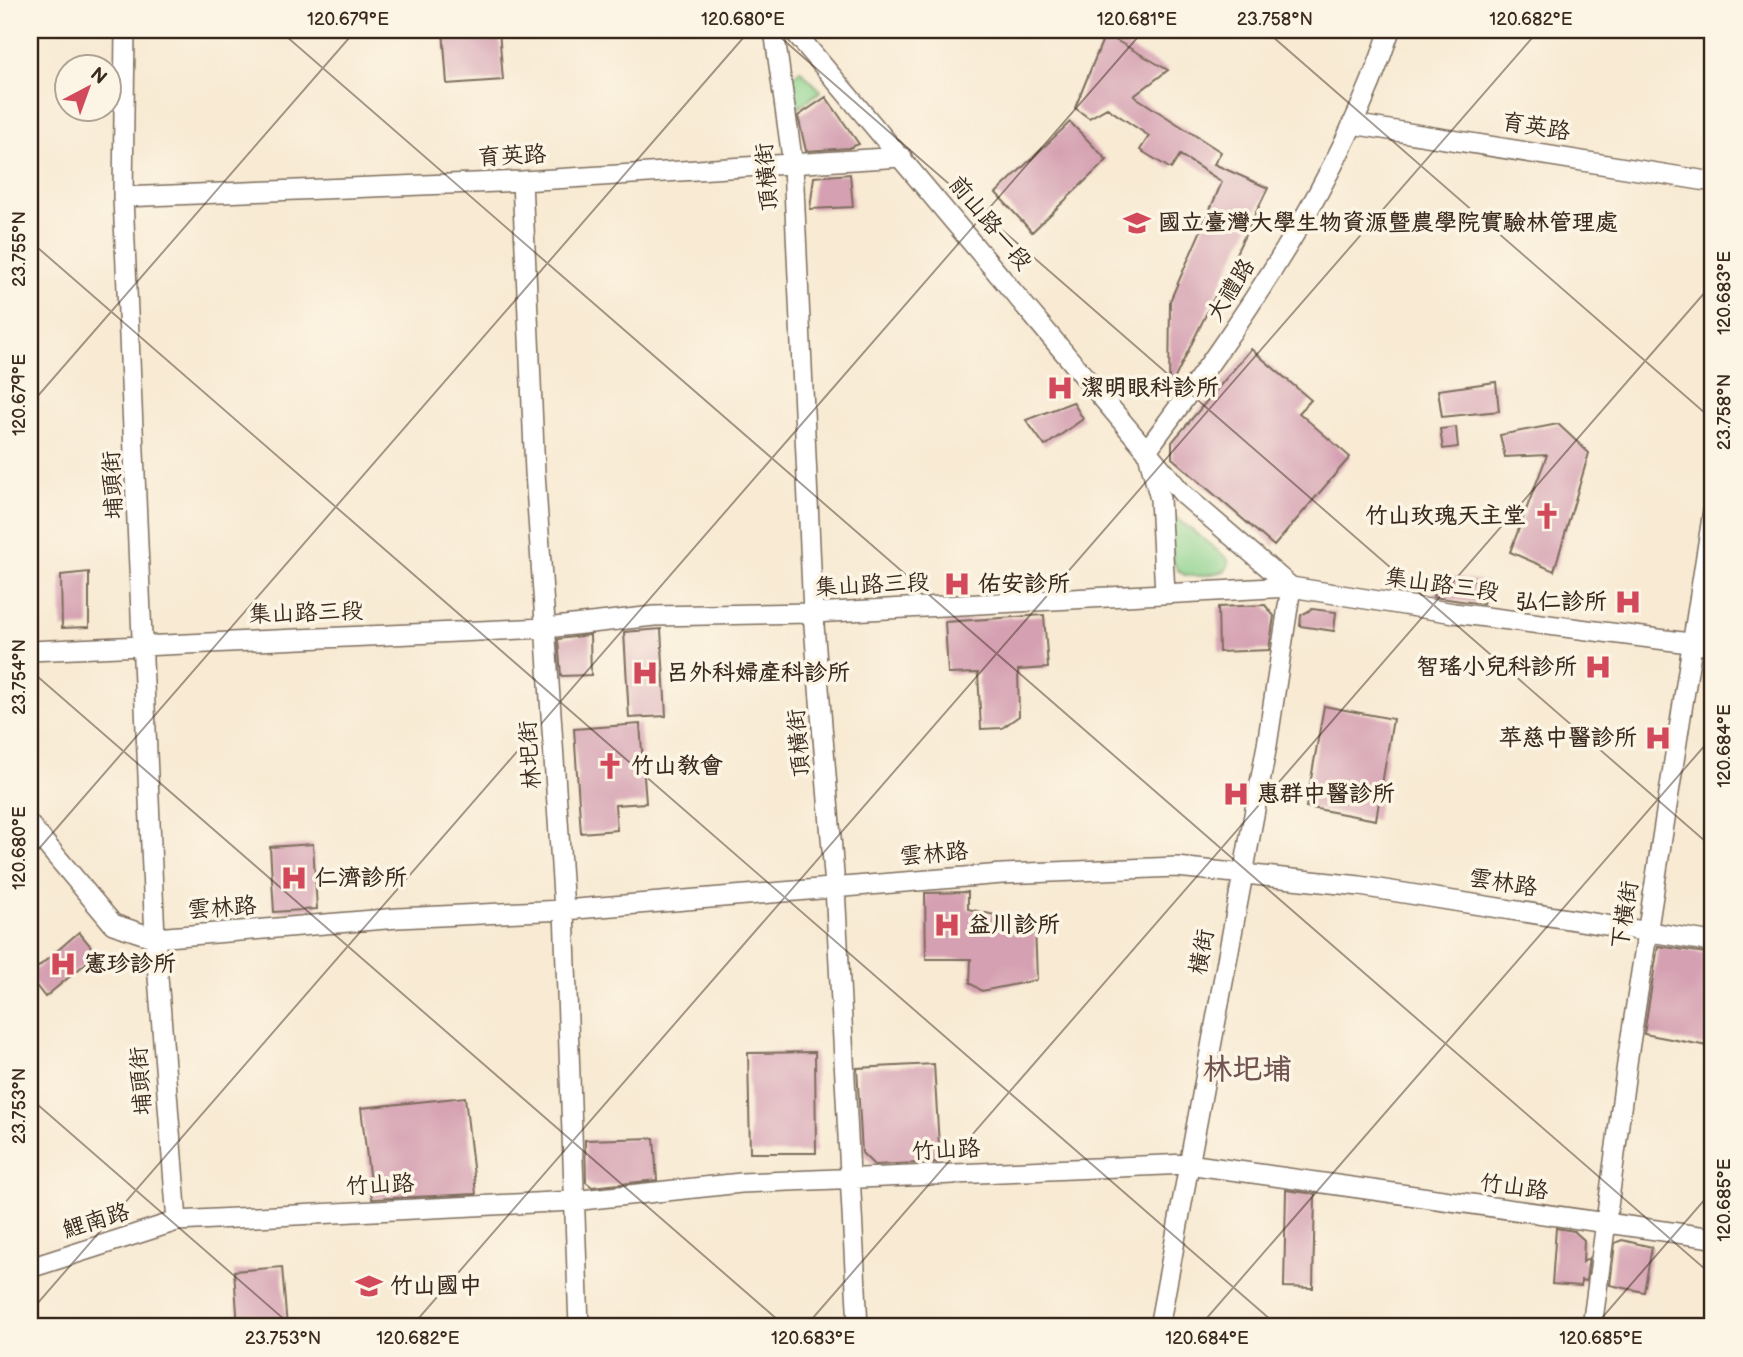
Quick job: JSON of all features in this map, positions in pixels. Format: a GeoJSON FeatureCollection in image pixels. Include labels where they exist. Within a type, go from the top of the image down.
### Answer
{"type":"FeatureCollection","features":[{"type":"Feature","properties":{"kind":"street","name":"埔頭街"},"geometry":{"type":"LineString","coordinates":[[125,30],[124,197],[145,645],[155,938],[177,1221]]}},
{"type":"Feature","properties":{"kind":"street","name":"頂橫街"},"geometry":{"type":"LineString","coordinates":[[774,30],[793,165],[813,613],[835,887],[858,1327]]}},
{"type":"Feature","properties":{"kind":"street","name":"前山路一段"},"geometry":{"type":"LineString","coordinates":[[793,30],[1183,494],[1291,587]]}},
{"type":"Feature","properties":{"kind":"street","name":"大禮路"},"geometry":{"type":"LineString","coordinates":[[1147,450],[1233,333],[1295,234],[1352,124],[1378,67],[1390,30]]}},
{"type":"Feature","properties":{"kind":"street","name":"育英路"},"geometry":{"type":"LineString","coordinates":[[1352,124],[1713,182]]}},
{"type":"Feature","properties":{"kind":"street","name":"育英路"},"geometry":{"type":"LineString","coordinates":[[124,197],[522,181],[902,157]]}},
{"type":"Feature","properties":{"kind":"street","name":"林圯街"},"geometry":{"type":"LineString","coordinates":[[522,181],[534,462],[564,909],[572,1200],[579,1327]]}},
{"type":"Feature","properties":{"kind":"street","name":"前山路一段"},"geometry":{"type":"LineString","coordinates":[[1147,450],[1160,499],[1165,593]]}},
{"type":"Feature","properties":{"kind":"street","name":"下橫街"},"geometry":{"type":"LineString","coordinates":[[1592,1327],[1628,1056],[1713,511]]}},
{"type":"Feature","properties":{"kind":"street","name":"集山路三段"},"geometry":{"type":"LineString","coordinates":[[30,651],[546,628],[654,616],[813,613],[1291,587],[1454,613],[1713,646]]}},
{"type":"Feature","properties":{"kind":"street","name":"橫街"},"geometry":{"type":"LineString","coordinates":[[1159,1327],[1243,873],[1291,587]]}},
{"type":"Feature","properties":{"kind":"street"},"geometry":{"type":"LineString","coordinates":[[32,831],[113,924],[155,938]]}},
{"type":"Feature","properties":{"kind":"street","name":"雲林路"},"geometry":{"type":"LineString","coordinates":[[155,938],[1002,874],[1177,867],[1360,887],[1713,942]]}},
{"type":"Feature","properties":{"kind":"street","name":"竹山路"},"geometry":{"type":"LineString","coordinates":[[177,1221],[572,1200],[687,1187],[1188,1164],[1713,1238]]}},
{"type":"Feature","properties":{"kind":"street","name":"鯉南路"},"geometry":{"type":"LineString","coordinates":[[32,1269],[177,1221]]}},
{"type":"Feature","properties":{"kind":"green space"},"geometry":{"type":"Polygon","coordinates":[[[800,70],[821,91],[794,111],[791,79],[800,70]]]}},
{"type":"Feature","properties":{"kind":"green space"},"geometry":{"type":"Polygon","coordinates":[[[1175,517],[1227,558],[1229,564],[1225,571],[1193,576],[1177,570],[1172,552],[1172,522],[1175,517]]]}},
{"type":"Feature","properties":{"kind":"building"},"geometry":{"type":"Polygon","coordinates":[[[443,30],[499,30],[503,80],[447,84],[443,30]]]}},
{"type":"Feature","properties":{"kind":"building"},"geometry":{"type":"Polygon","coordinates":[[[1105,34],[1168,70],[1134,96],[1221,152],[1214,164],[1268,188],[1169,390],[1170,301],[1222,182],[1180,155],[1171,169],[1140,150],[1149,136],[1107,108],[1089,118],[1075,108],[1105,34]]]}},
{"type":"Feature","properties":{"kind":"building"},"geometry":{"type":"Polygon","coordinates":[[[826,97],[859,144],[849,148],[806,151],[798,116],[826,97]]]}},
{"type":"Feature","properties":{"kind":"building"},"geometry":{"type":"Polygon","coordinates":[[[1070,122],[1107,160],[1032,232],[996,193],[1070,122]]]}},
{"type":"Feature","properties":{"kind":"building"},"geometry":{"type":"Polygon","coordinates":[[[850,174],[853,207],[810,209],[814,177],[850,174]]]}},
{"type":"Feature","properties":{"kind":"building"},"geometry":{"type":"Polygon","coordinates":[[[1251,349],[1311,400],[1299,413],[1350,457],[1274,546],[1172,458],[1172,442],[1251,349]]]}},
{"type":"Feature","properties":{"kind":"building"},"geometry":{"type":"Polygon","coordinates":[[[1496,382],[1499,411],[1442,417],[1438,390],[1496,382]]]}},
{"type":"Feature","properties":{"kind":"building"},"geometry":{"type":"Polygon","coordinates":[[[1073,402],[1083,419],[1045,446],[1026,420],[1073,402]]]}},
{"type":"Feature","properties":{"kind":"building","name":"竹山玫瑰天主堂"},"geometry":{"type":"Polygon","coordinates":[[[1558,424],[1589,453],[1554,571],[1510,552],[1547,455],[1505,457],[1500,435],[1558,424]]]}},
{"type":"Feature","properties":{"kind":"building"},"geometry":{"type":"Polygon","coordinates":[[[1456,427],[1458,447],[1443,449],[1440,429],[1456,427]]]}},
{"type":"Feature","properties":{"kind":"building"},"geometry":{"type":"Polygon","coordinates":[[[89,572],[89,627],[62,628],[61,575],[89,572]]]}},
{"type":"Feature","properties":{"kind":"building"},"geometry":{"type":"Polygon","coordinates":[[[1437,574],[1486,582],[1483,604],[1433,597],[1437,574]]]}},
{"type":"Feature","properties":{"kind":"building"},"geometry":{"type":"Polygon","coordinates":[[[1265,605],[1274,616],[1269,650],[1219,652],[1218,607],[1265,605]]]}},
{"type":"Feature","properties":{"kind":"building"},"geometry":{"type":"Polygon","coordinates":[[[1312,609],[1336,612],[1334,631],[1300,626],[1301,615],[1312,609]]]}},
{"type":"Feature","properties":{"kind":"building"},"geometry":{"type":"Polygon","coordinates":[[[1044,615],[1048,668],[1018,670],[1019,716],[1002,728],[981,729],[978,673],[948,674],[945,622],[1044,615]]]}},
{"type":"Feature","properties":{"kind":"building","name":"呂外科婦產科診所"},"geometry":{"type":"Polygon","coordinates":[[[661,629],[666,716],[629,718],[624,632],[661,629]]]}},
{"type":"Feature","properties":{"kind":"building"},"geometry":{"type":"Polygon","coordinates":[[[590,635],[591,675],[561,676],[558,639],[590,635]]]}},
{"type":"Feature","properties":{"kind":"building"},"geometry":{"type":"Polygon","coordinates":[[[1324,706],[1393,719],[1376,820],[1306,807],[1324,706]]]}},
{"type":"Feature","properties":{"kind":"building","name":"竹山教會"},"geometry":{"type":"Polygon","coordinates":[[[640,724],[646,803],[615,805],[617,830],[581,833],[574,729],[640,724]]]}},
{"type":"Feature","properties":{"kind":"building","name":"仁濟診所"},"geometry":{"type":"Polygon","coordinates":[[[313,844],[317,909],[274,912],[270,847],[313,844]]]}},
{"type":"Feature","properties":{"kind":"building"},"geometry":{"type":"Polygon","coordinates":[[[968,892],[968,909],[1035,924],[1037,980],[982,991],[970,983],[971,959],[926,959],[925,893],[968,892]]]}},
{"type":"Feature","properties":{"kind":"building","name":"憲珍診所"},"geometry":{"type":"Polygon","coordinates":[[[79,932],[97,954],[45,997],[30,978],[30,974],[79,932]]]}},
{"type":"Feature","properties":{"kind":"building"},"geometry":{"type":"Polygon","coordinates":[[[1658,946],[1713,954],[1713,1047],[1644,1034],[1658,946]]]}},
{"type":"Feature","properties":{"kind":"building"},"geometry":{"type":"Polygon","coordinates":[[[815,1052],[816,1153],[750,1153],[748,1053],[815,1052]]]}},
{"type":"Feature","properties":{"kind":"building"},"geometry":{"type":"Polygon","coordinates":[[[934,1064],[940,1162],[874,1165],[862,1153],[857,1068],[934,1064]]]}},
{"type":"Feature","properties":{"kind":"building"},"geometry":{"type":"Polygon","coordinates":[[[465,1097],[476,1194],[372,1199],[361,1108],[465,1097]]]}},
{"type":"Feature","properties":{"kind":"building"},"geometry":{"type":"Polygon","coordinates":[[[654,1138],[657,1180],[592,1187],[586,1182],[585,1140],[654,1138]]]}},
{"type":"Feature","properties":{"kind":"building"},"geometry":{"type":"Polygon","coordinates":[[[1286,1190],[1315,1194],[1313,1288],[1284,1287],[1286,1190]]]}},
{"type":"Feature","properties":{"kind":"building"},"geometry":{"type":"Polygon","coordinates":[[[1556,1228],[1574,1231],[1584,1240],[1583,1262],[1589,1258],[1586,1281],[1581,1280],[1581,1286],[1552,1284],[1556,1228]]]}},
{"type":"Feature","properties":{"kind":"building"},"geometry":{"type":"Polygon","coordinates":[[[1622,1240],[1652,1247],[1644,1292],[1610,1285],[1615,1243],[1622,1240]]]}},
{"type":"Feature","properties":{"kind":"building"},"geometry":{"type":"Polygon","coordinates":[[[282,1267],[287,1327],[238,1327],[234,1271],[282,1267]]]}},
{"type":"Feature","properties":{"kind":"place","name":"國立臺灣大學生物資源暨農學院實驗林管理處"},"geometry":{"type":"Point","coordinates":[1137,223]}},
{"type":"Feature","properties":{"kind":"place","name":"潔明眼科診所"},"geometry":{"type":"Point","coordinates":[1060,388]}},
{"type":"Feature","properties":{"kind":"place","name":"竹山玫瑰天主堂"},"geometry":{"type":"Point","coordinates":[1547,516]}},
{"type":"Feature","properties":{"kind":"place","name":"佑安診所"},"geometry":{"type":"Point","coordinates":[957,584]}},
{"type":"Feature","properties":{"kind":"place","name":"弘仁診所"},"geometry":{"type":"Point","coordinates":[1628,602]}},
{"type":"Feature","properties":{"kind":"place","name":"智瑤小兒科診所"},"geometry":{"type":"Point","coordinates":[1598,667]}},
{"type":"Feature","properties":{"kind":"place","name":"呂外科婦產科診所"},"geometry":{"type":"Point","coordinates":[645,673]}},
{"type":"Feature","properties":{"kind":"place","name":"苹慈中醫診所"},"geometry":{"type":"Point","coordinates":[1658,738]}},
{"type":"Feature","properties":{"kind":"place","name":"竹山教會"},"geometry":{"type":"Point","coordinates":[610,766]}},
{"type":"Feature","properties":{"kind":"place","name":"惠群中醫診所"},"geometry":{"type":"Point","coordinates":[1236,794]}},
{"type":"Feature","properties":{"kind":"place","name":"仁濟診所"},"geometry":{"type":"Point","coordinates":[294,878]}},
{"type":"Feature","properties":{"kind":"place","name":"益川診所"},"geometry":{"type":"Point","coordinates":[947,925]}},
{"type":"Feature","properties":{"kind":"place","name":"憲珍診所"},"geometry":{"type":"Point","coordinates":[63,964]}},
{"type":"Feature","properties":{"kind":"place","name":"竹山國中"},"geometry":{"type":"Point","coordinates":[369,1286]}},
{"type":"Feature","properties":{"kind":"district","name":"林圯埔"},"geometry":{"type":"Point","coordinates":[1247,1070]}}]}
